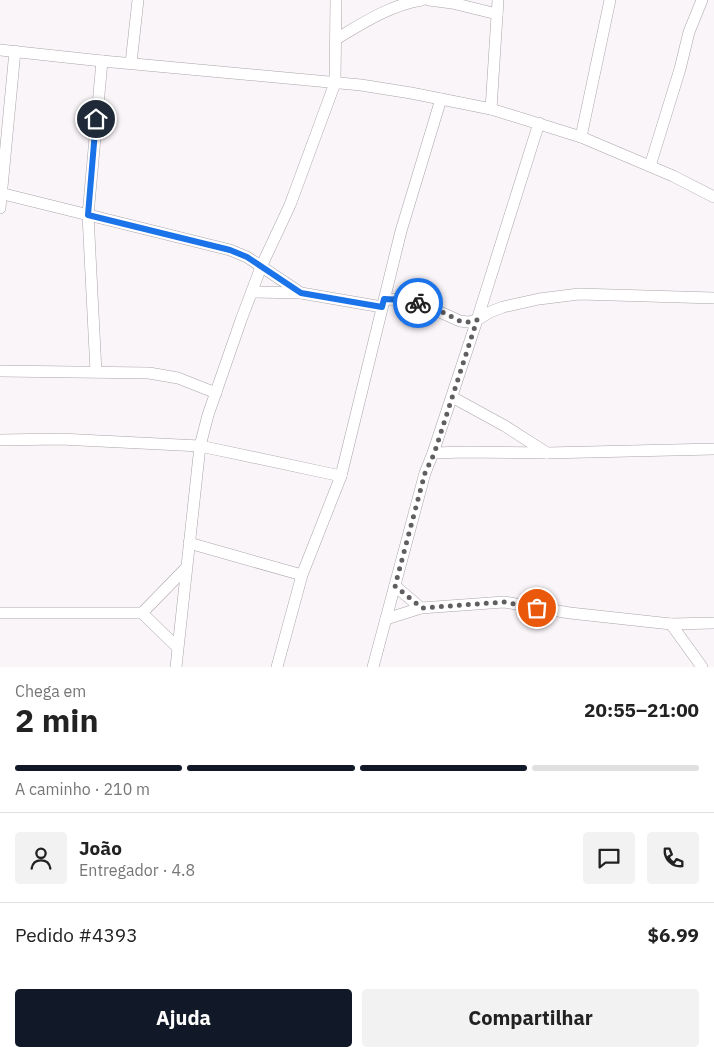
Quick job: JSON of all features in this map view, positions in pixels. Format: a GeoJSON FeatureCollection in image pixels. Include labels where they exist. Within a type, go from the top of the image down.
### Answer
{"type":"FeatureCollection","features":[{"type":"Feature","properties":{"kind":"street"},"geometry":{"type":"LineString","coordinates":[[131,63],[138,0]]}},
{"type":"Feature","properties":{"kind":"street"},"geometry":{"type":"LineString","coordinates":[[176,667],[200,446],[216,393],[252,292],[290,205],[334,83],[336,0]]}},
{"type":"Feature","properties":{"kind":"street"},"geometry":{"type":"LineString","coordinates":[[336,39],[380,13],[408,2],[422,0]]}},
{"type":"Feature","properties":{"kind":"street"},"geometry":{"type":"LineString","coordinates":[[430,0],[452,3],[497,14]]}},
{"type":"Feature","properties":{"kind":"street"},"geometry":{"type":"LineString","coordinates":[[491,109],[498,0]]}},
{"type":"Feature","properties":{"kind":"street"},"geometry":{"type":"LineString","coordinates":[[581,137],[610,0]]}},
{"type":"Feature","properties":{"kind":"street"},"geometry":{"type":"LineString","coordinates":[[650,166],[680,69],[689,32],[702,0]]}},
{"type":"Feature","properties":{"kind":"street"},"geometry":{"type":"LineString","coordinates":[[0,50],[361,85],[491,109],[581,137],[673,176],[714,197]]}},
{"type":"Feature","properties":{"kind":"street"},"geometry":{"type":"LineString","coordinates":[[0,208],[14,51]]}},
{"type":"Feature","properties":{"kind":"street"},"geometry":{"type":"LineString","coordinates":[[96,372],[88,215],[102,61]]}},
{"type":"Feature","properties":{"kind":"street"},"geometry":{"type":"LineString","coordinates":[[277,667],[302,575],[341,476],[401,231],[441,99]]}},
{"type":"Feature","properties":{"kind":"street"},"geometry":{"type":"LineString","coordinates":[[373,667],[425,473],[434,454],[540,123]]}},
{"type":"Feature","properties":{"kind":"street"},"geometry":{"type":"LineString","coordinates":[[1,193],[230,250],[247,257],[301,293]]}},
{"type":"Feature","properties":{"kind":"street"},"geometry":{"type":"LineString","coordinates":[[252,292],[301,293],[384,303],[405,300],[422,304],[460,321],[468,322],[477,320],[503,307],[539,299],[579,294],[714,298]]}},
{"type":"Feature","properties":{"kind":"street"},"geometry":{"type":"LineString","coordinates":[[0,371],[149,373],[178,378],[216,393]]}},
{"type":"Feature","properties":{"kind":"street"},"geometry":{"type":"LineString","coordinates":[[452,397],[547,452]]}},
{"type":"Feature","properties":{"kind":"street"},"geometry":{"type":"LineString","coordinates":[[0,440],[60,439],[200,446],[341,476]]}},
{"type":"Feature","properties":{"kind":"street"},"geometry":{"type":"LineString","coordinates":[[434,454],[714,449]]}},
{"type":"Feature","properties":{"kind":"street"},"geometry":{"type":"LineString","coordinates":[[189,543],[302,575]]}},
{"type":"Feature","properties":{"kind":"street"},"geometry":{"type":"LineString","coordinates":[[142,613],[186,568]]}},
{"type":"Feature","properties":{"kind":"street"},"geometry":{"type":"LineString","coordinates":[[395,586],[422,608]]}},
{"type":"Feature","properties":{"kind":"street"},"geometry":{"type":"LineString","coordinates":[[386,619],[422,608],[504,602],[570,613],[671,624],[714,623]]}},
{"type":"Feature","properties":{"kind":"street"},"geometry":{"type":"LineString","coordinates":[[0,613],[142,613],[177,647]]}},
{"type":"Feature","properties":{"kind":"street"},"geometry":{"type":"LineString","coordinates":[[671,624],[702,667]]}},
{"type":"Feature","properties":{"kind":"way so far"},"geometry":{"type":"LineString","coordinates":[[418,303],[436,309],[460,321],[477,320],[434,454],[425,473],[395,586],[422,608],[504,602],[537,608]]}},
{"type":"Feature","properties":{"kind":"route"},"geometry":{"type":"LineString","coordinates":[[96,119],[88,215],[230,250],[247,257],[301,293],[382,307],[384,299],[418,303]]}}]}
